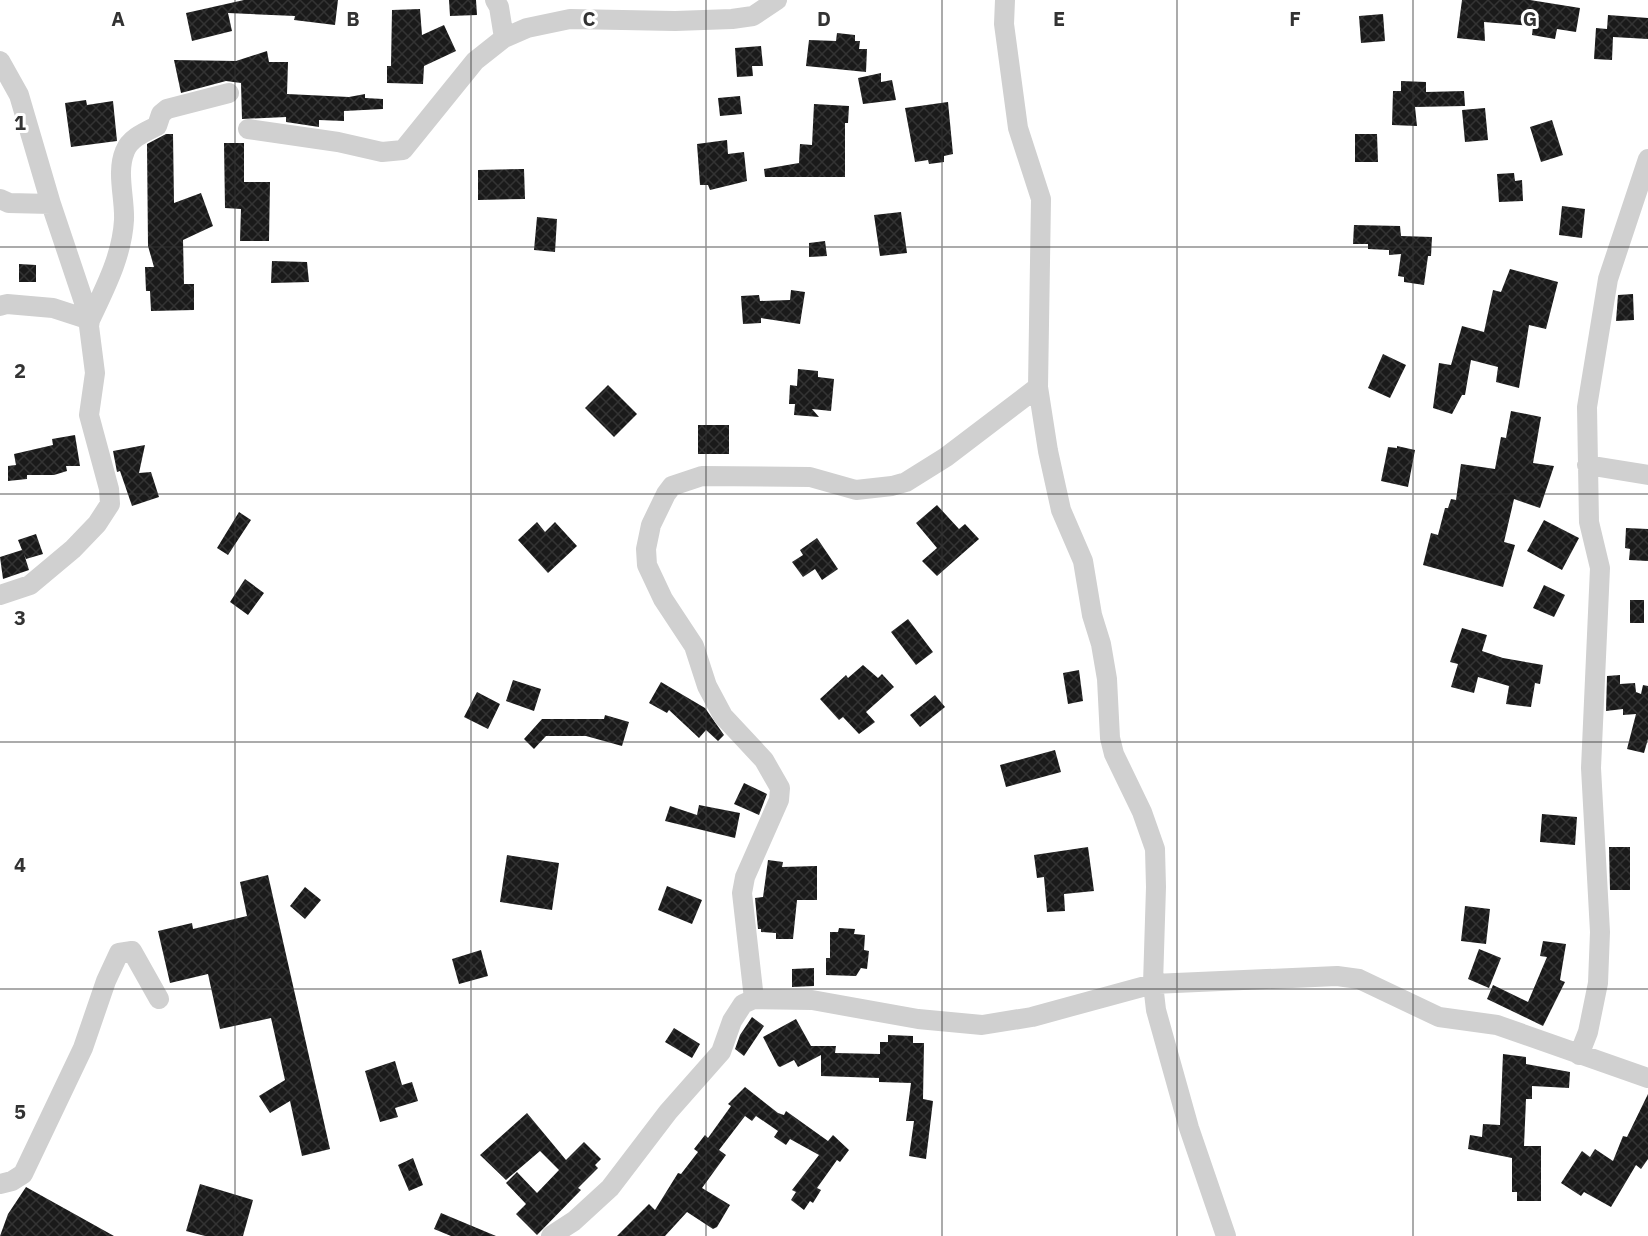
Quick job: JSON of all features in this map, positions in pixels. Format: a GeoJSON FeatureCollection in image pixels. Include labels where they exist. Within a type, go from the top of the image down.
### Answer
{"type":"FeatureCollection","features":[{"type":"Feature","properties":{"kind":"street"},"geometry":{"type":"LineString","coordinates":[[495,0],[501,15],[504,38]]}},
{"type":"Feature","properties":{"kind":"street"},"geometry":{"type":"LineString","coordinates":[[248,129],[338,142],[382,152],[403,150],[475,61],[504,38],[526,28],[570,19],[675,21],[732,19],[753,16],[777,0]]}},
{"type":"Feature","properties":{"kind":"street"},"geometry":{"type":"LineString","coordinates":[[1005,0],[1004,24],[1017,128],[1041,199],[1038,387],[1061,510],[1083,561],[1092,615],[1101,644],[1107,679],[1110,738],[1114,753],[1142,812],[1155,849],[1153,984],[1156,1010],[1190,1128],[1226,1236]]}},
{"type":"Feature","properties":{"kind":"street"},"geometry":{"type":"LineString","coordinates":[[0,61],[19,95],[51,204],[90,320],[95,373],[89,415],[109,489],[110,504],[98,524],[30,585],[0,595]]}},
{"type":"Feature","properties":{"kind":"street"},"geometry":{"type":"LineString","coordinates":[[90,320],[113,272],[120,242],[124,220],[122,170],[125,150],[134,139],[157,126],[161,114],[167,109],[229,93]]}},
{"type":"Feature","properties":{"kind":"street"},"geometry":{"type":"LineString","coordinates":[[1579,1055],[1588,1032],[1598,983],[1600,940],[1591,768],[1600,568],[1589,522],[1587,407],[1608,279],[1648,159]]}},
{"type":"Feature","properties":{"kind":"street"},"geometry":{"type":"LineString","coordinates":[[0,199],[9,203],[51,204]]}},
{"type":"Feature","properties":{"kind":"street"},"geometry":{"type":"LineString","coordinates":[[0,306],[7,304],[53,308],[90,320]]}},
{"type":"Feature","properties":{"kind":"street"},"geometry":{"type":"LineString","coordinates":[[754,999],[742,892],[745,877],[779,800],[780,788],[764,760],[723,716],[707,686],[694,646],[663,599],[647,565],[646,549],[651,525],[672,486],[702,476],[810,477],[856,490],[906,482],[946,457],[981,428],[1038,387]]}},
{"type":"Feature","properties":{"kind":"street"},"geometry":{"type":"LineString","coordinates":[[1587,465],[1648,475]]}},
{"type":"Feature","properties":{"kind":"street"},"geometry":{"type":"LineString","coordinates":[[0,1184],[23,1174],[82,1048],[106,981],[119,953],[132,951],[159,999]]}},
{"type":"Feature","properties":{"kind":"street"},"geometry":{"type":"LineString","coordinates":[[557,1235],[610,1188],[668,1112],[716,1059],[737,1013],[743,1004],[754,999],[812,1000],[918,1019],[982,1025],[1032,1017],[1153,984],[1307,976],[1359,979],[1439,1017],[1497,1025],[1648,1078]]}},
{"type":"Feature","properties":{"kind":"building"},"geometry":{"type":"Polygon","coordinates":[[[244,0],[338,0],[335,25],[294,20],[295,16],[228,13],[232,31],[192,41],[186,13],[244,0]]]}},
{"type":"Feature","properties":{"kind":"building"},"geometry":{"type":"Polygon","coordinates":[[[449,0],[476,0],[477,15],[450,16],[449,0]]]}},
{"type":"Feature","properties":{"kind":"building"},"geometry":{"type":"Polygon","coordinates":[[[1462,0],[1530,0],[1580,8],[1576,32],[1557,29],[1555,39],[1532,35],[1533,26],[1484,22],[1485,41],[1457,38],[1462,0]]]}},
{"type":"Feature","properties":{"kind":"building"},"geometry":{"type":"Polygon","coordinates":[[[420,9],[422,35],[444,25],[456,51],[424,66],[423,84],[387,83],[387,66],[391,66],[392,10],[420,9]]]}},
{"type":"Feature","properties":{"kind":"building"},"geometry":{"type":"Polygon","coordinates":[[[1383,14],[1385,41],[1361,43],[1359,16],[1383,14]]]}},
{"type":"Feature","properties":{"kind":"building"},"geometry":{"type":"Polygon","coordinates":[[[1608,15],[1648,18],[1648,39],[1613,37],[1612,60],[1594,59],[1596,28],[1607,29],[1608,15]]]}},
{"type":"Feature","properties":{"kind":"building"},"geometry":{"type":"Polygon","coordinates":[[[837,33],[855,35],[855,41],[860,41],[859,49],[867,49],[866,72],[806,66],[809,40],[836,41],[837,33]]]}},
{"type":"Feature","properties":{"kind":"building"},"geometry":{"type":"Polygon","coordinates":[[[761,46],[763,66],[752,66],[753,76],[737,77],[735,48],[761,46]]]}},
{"type":"Feature","properties":{"kind":"building"},"geometry":{"type":"Polygon","coordinates":[[[267,51],[269,62],[288,62],[287,94],[349,97],[365,94],[365,98],[383,99],[383,109],[344,111],[344,121],[319,120],[319,127],[286,122],[286,117],[242,119],[241,83],[226,81],[181,93],[174,60],[236,61],[267,51]]]}},
{"type":"Feature","properties":{"kind":"building"},"geometry":{"type":"Polygon","coordinates":[[[881,73],[881,82],[892,80],[896,100],[863,104],[858,78],[881,73]]]}},
{"type":"Feature","properties":{"kind":"building"},"geometry":{"type":"Polygon","coordinates":[[[1401,81],[1426,82],[1426,92],[1464,91],[1465,106],[1415,107],[1417,126],[1392,125],[1393,91],[1401,91],[1401,81]]]}},
{"type":"Feature","properties":{"kind":"building"},"geometry":{"type":"Polygon","coordinates":[[[740,96],[742,114],[720,116],[718,98],[740,96]]]}},
{"type":"Feature","properties":{"kind":"building"},"geometry":{"type":"Polygon","coordinates":[[[86,100],[87,105],[113,101],[117,141],[71,147],[65,103],[86,100]]]}},
{"type":"Feature","properties":{"kind":"building"},"geometry":{"type":"Polygon","coordinates":[[[948,102],[953,154],[944,156],[944,162],[929,164],[928,160],[915,162],[905,108],[948,102]]]}},
{"type":"Feature","properties":{"kind":"building"},"geometry":{"type":"Polygon","coordinates":[[[814,104],[849,106],[848,123],[845,123],[845,177],[765,177],[764,169],[799,163],[800,144],[812,145],[814,104]]]}},
{"type":"Feature","properties":{"kind":"building"},"geometry":{"type":"Polygon","coordinates":[[[1485,108],[1488,140],[1465,142],[1462,110],[1485,108]]]}},
{"type":"Feature","properties":{"kind":"building"},"geometry":{"type":"Polygon","coordinates":[[[1552,120],[1563,155],[1541,162],[1530,127],[1552,120]]]}},
{"type":"Feature","properties":{"kind":"building"},"geometry":{"type":"Polygon","coordinates":[[[166,134],[173,134],[174,203],[201,193],[213,226],[183,240],[184,284],[194,284],[194,310],[151,311],[150,291],[146,291],[145,267],[154,267],[148,246],[147,144],[166,134]]]}},
{"type":"Feature","properties":{"kind":"building"},"geometry":{"type":"Polygon","coordinates":[[[1355,134],[1377,134],[1378,162],[1355,162],[1355,134]]]}},
{"type":"Feature","properties":{"kind":"building"},"geometry":{"type":"Polygon","coordinates":[[[727,140],[728,154],[744,152],[747,181],[710,190],[708,185],[700,185],[697,144],[727,140]]]}},
{"type":"Feature","properties":{"kind":"building"},"geometry":{"type":"Polygon","coordinates":[[[224,143],[244,143],[244,182],[270,182],[269,241],[240,241],[241,209],[225,208],[224,143]]]}},
{"type":"Feature","properties":{"kind":"building"},"geometry":{"type":"Polygon","coordinates":[[[524,169],[525,199],[478,200],[478,170],[524,169]]]}},
{"type":"Feature","properties":{"kind":"building"},"geometry":{"type":"Polygon","coordinates":[[[1514,173],[1515,181],[1522,180],[1523,201],[1499,202],[1497,174],[1514,173]]]}},
{"type":"Feature","properties":{"kind":"building"},"geometry":{"type":"Polygon","coordinates":[[[1562,206],[1585,209],[1582,238],[1559,235],[1562,206]]]}},
{"type":"Feature","properties":{"kind":"building"},"geometry":{"type":"Polygon","coordinates":[[[901,212],[907,253],[880,256],[874,215],[901,212]]]}},
{"type":"Feature","properties":{"kind":"building"},"geometry":{"type":"Polygon","coordinates":[[[537,217],[557,219],[555,252],[534,250],[537,217]]]}},
{"type":"Feature","properties":{"kind":"building"},"geometry":{"type":"Polygon","coordinates":[[[1354,225],[1400,226],[1401,236],[1432,237],[1431,256],[1428,256],[1424,285],[1404,282],[1404,277],[1398,276],[1401,254],[1389,255],[1389,250],[1368,249],[1368,244],[1353,244],[1354,225]]]}},
{"type":"Feature","properties":{"kind":"building"},"geometry":{"type":"Polygon","coordinates":[[[825,241],[827,256],[809,257],[809,243],[825,241]]]}},
{"type":"Feature","properties":{"kind":"building"},"geometry":{"type":"Polygon","coordinates":[[[272,261],[307,262],[309,282],[271,283],[272,261]]]}},
{"type":"Feature","properties":{"kind":"building"},"geometry":{"type":"Polygon","coordinates":[[[19,264],[36,265],[36,282],[19,282],[19,264]]]}},
{"type":"Feature","properties":{"kind":"building"},"geometry":{"type":"Polygon","coordinates":[[[1510,269],[1558,282],[1546,329],[1529,325],[1519,388],[1496,382],[1498,367],[1471,360],[1465,395],[1462,395],[1452,414],[1433,408],[1439,363],[1451,365],[1462,326],[1484,332],[1493,290],[1501,292],[1510,269]]]}},
{"type":"Feature","properties":{"kind":"building"},"geometry":{"type":"Polygon","coordinates":[[[791,290],[805,292],[800,324],[761,318],[761,323],[743,324],[741,296],[759,295],[760,301],[790,300],[791,290]]]}},
{"type":"Feature","properties":{"kind":"building"},"geometry":{"type":"Polygon","coordinates":[[[1633,294],[1634,320],[1616,321],[1618,295],[1633,294]]]}},
{"type":"Feature","properties":{"kind":"building"},"geometry":{"type":"Polygon","coordinates":[[[1383,354],[1406,365],[1390,398],[1368,388],[1383,354]]]}},
{"type":"Feature","properties":{"kind":"building"},"geometry":{"type":"Polygon","coordinates":[[[798,369],[818,371],[818,377],[834,379],[831,411],[812,409],[819,417],[794,415],[795,404],[789,404],[790,385],[797,386],[798,369]]]}},
{"type":"Feature","properties":{"kind":"building"},"geometry":{"type":"Polygon","coordinates":[[[608,385],[637,414],[614,437],[585,408],[608,385]]]}},
{"type":"Feature","properties":{"kind":"building"},"geometry":{"type":"Polygon","coordinates":[[[1511,411],[1541,417],[1533,463],[1554,466],[1540,508],[1514,499],[1504,542],[1515,545],[1503,587],[1423,565],[1431,533],[1438,535],[1445,508],[1448,508],[1451,499],[1456,500],[1461,464],[1495,469],[1501,437],[1506,438],[1511,411]]]}},
{"type":"Feature","properties":{"kind":"building"},"geometry":{"type":"Polygon","coordinates":[[[698,425],[729,425],[729,454],[698,454],[698,425]]]}},
{"type":"Feature","properties":{"kind":"building"},"geometry":{"type":"Polygon","coordinates":[[[75,435],[80,466],[66,466],[67,471],[54,475],[27,475],[27,479],[8,481],[8,466],[16,465],[14,454],[53,445],[52,439],[75,435]]]}},
{"type":"Feature","properties":{"kind":"building"},"geometry":{"type":"Polygon","coordinates":[[[145,445],[139,473],[151,472],[159,497],[132,506],[120,471],[117,472],[113,451],[145,445]]]}},
{"type":"Feature","properties":{"kind":"building"},"geometry":{"type":"Polygon","coordinates":[[[1397,446],[1415,450],[1408,487],[1381,481],[1388,447],[1397,448],[1397,446]]]}},
{"type":"Feature","properties":{"kind":"building"},"geometry":{"type":"Polygon","coordinates":[[[937,505],[959,529],[965,524],[979,539],[937,576],[922,561],[937,548],[916,523],[937,505]]]}},
{"type":"Feature","properties":{"kind":"building"},"geometry":{"type":"Polygon","coordinates":[[[239,512],[251,520],[228,555],[217,548],[239,512]]]}},
{"type":"Feature","properties":{"kind":"building"},"geometry":{"type":"Polygon","coordinates":[[[1544,520],[1579,538],[1562,570],[1527,551],[1544,520]]]}},
{"type":"Feature","properties":{"kind":"building"},"geometry":{"type":"Polygon","coordinates":[[[537,522],[545,532],[555,522],[577,546],[548,573],[518,540],[537,522]]]}},
{"type":"Feature","properties":{"kind":"building"},"geometry":{"type":"Polygon","coordinates":[[[1626,528],[1648,529],[1648,561],[1629,560],[1630,549],[1625,548],[1626,528]]]}},
{"type":"Feature","properties":{"kind":"building"},"geometry":{"type":"Polygon","coordinates":[[[36,534],[43,554],[26,559],[24,554],[29,570],[3,579],[0,557],[22,550],[18,540],[36,534]]]}},
{"type":"Feature","properties":{"kind":"building"},"geometry":{"type":"Polygon","coordinates":[[[817,538],[838,569],[822,580],[815,569],[803,577],[792,562],[803,555],[800,550],[817,538]]]}},
{"type":"Feature","properties":{"kind":"building"},"geometry":{"type":"Polygon","coordinates":[[[245,579],[264,593],[248,615],[230,602],[245,579]]]}},
{"type":"Feature","properties":{"kind":"building"},"geometry":{"type":"Polygon","coordinates":[[[1544,585],[1565,595],[1554,617],[1533,608],[1544,585]]]}},
{"type":"Feature","properties":{"kind":"building"},"geometry":{"type":"Polygon","coordinates":[[[1630,600],[1644,600],[1644,623],[1630,623],[1630,600]]]}},
{"type":"Feature","properties":{"kind":"building"},"geometry":{"type":"Polygon","coordinates":[[[908,619],[933,652],[916,665],[891,632],[908,619]]]}},
{"type":"Feature","properties":{"kind":"building"},"geometry":{"type":"Polygon","coordinates":[[[1462,628],[1487,635],[1482,651],[1503,658],[1543,665],[1540,684],[1535,683],[1531,707],[1506,704],[1509,686],[1478,677],[1474,693],[1451,687],[1458,664],[1450,662],[1462,628]]]}},
{"type":"Feature","properties":{"kind":"building"},"geometry":{"type":"Polygon","coordinates":[[[863,665],[878,678],[882,674],[894,687],[866,712],[875,722],[859,734],[843,717],[839,720],[820,699],[846,675],[848,678],[863,665]]]}},
{"type":"Feature","properties":{"kind":"building"},"geometry":{"type":"Polygon","coordinates":[[[1079,670],[1083,701],[1068,704],[1063,673],[1079,670]]]}},
{"type":"Feature","properties":{"kind":"building"},"geometry":{"type":"Polygon","coordinates":[[[1620,675],[1620,684],[1635,683],[1636,692],[1641,694],[1643,685],[1648,686],[1648,739],[1644,753],[1627,749],[1636,714],[1623,715],[1623,709],[1606,711],[1607,676],[1620,675]]]}},
{"type":"Feature","properties":{"kind":"building"},"geometry":{"type":"Polygon","coordinates":[[[513,680],[541,689],[534,711],[506,701],[513,680]]]}},
{"type":"Feature","properties":{"kind":"building"},"geometry":{"type":"Polygon","coordinates":[[[661,682],[705,708],[724,735],[718,741],[706,730],[699,738],[669,710],[667,713],[649,703],[661,682]]]}},
{"type":"Feature","properties":{"kind":"building"},"geometry":{"type":"Polygon","coordinates":[[[477,692],[500,704],[488,729],[464,717],[477,692]]]}},
{"type":"Feature","properties":{"kind":"building"},"geometry":{"type":"Polygon","coordinates":[[[935,695],[945,707],[920,727],[910,715],[935,695]]]}},
{"type":"Feature","properties":{"kind":"building"},"geometry":{"type":"Polygon","coordinates":[[[605,715],[629,722],[622,746],[586,736],[546,736],[534,749],[524,739],[542,719],[604,719],[605,715]]]}},
{"type":"Feature","properties":{"kind":"building"},"geometry":{"type":"Polygon","coordinates":[[[1055,750],[1061,772],[1006,787],[1000,765],[1055,750]]]}},
{"type":"Feature","properties":{"kind":"building"},"geometry":{"type":"Polygon","coordinates":[[[744,783],[767,794],[759,815],[734,804],[744,783]]]}},
{"type":"Feature","properties":{"kind":"building"},"geometry":{"type":"Polygon","coordinates":[[[699,805],[740,813],[735,838],[665,821],[670,806],[697,815],[699,805]]]}},
{"type":"Feature","properties":{"kind":"building"},"geometry":{"type":"Polygon","coordinates":[[[1542,814],[1577,817],[1575,845],[1540,842],[1542,814]]]}},
{"type":"Feature","properties":{"kind":"building"},"geometry":{"type":"Polygon","coordinates":[[[1088,847],[1094,891],[1064,894],[1065,911],[1047,912],[1044,877],[1037,878],[1034,855],[1088,847]]]}},
{"type":"Feature","properties":{"kind":"building"},"geometry":{"type":"Polygon","coordinates":[[[1609,847],[1630,847],[1630,890],[1610,890],[1609,847]]]}},
{"type":"Feature","properties":{"kind":"building"},"geometry":{"type":"Polygon","coordinates":[[[507,855],[559,863],[552,910],[500,902],[507,855]]]}},
{"type":"Feature","properties":{"kind":"building"},"geometry":{"type":"Polygon","coordinates":[[[768,860],[783,862],[782,867],[817,866],[817,900],[797,900],[793,939],[776,939],[776,933],[761,932],[761,929],[758,929],[755,898],[763,897],[768,860]]]}},
{"type":"Feature","properties":{"kind":"building"},"geometry":{"type":"Polygon","coordinates":[[[268,875],[330,1149],[302,1156],[290,1101],[270,1113],[259,1096],[285,1080],[271,1018],[220,1029],[208,974],[170,983],[158,931],[192,923],[193,929],[247,916],[240,882],[268,875]]]}},
{"type":"Feature","properties":{"kind":"building"},"geometry":{"type":"Polygon","coordinates":[[[667,886],[702,900],[692,924],[658,910],[667,886]]]}},
{"type":"Feature","properties":{"kind":"building"},"geometry":{"type":"Polygon","coordinates":[[[305,887],[321,900],[305,919],[290,906],[305,887]]]}},
{"type":"Feature","properties":{"kind":"building"},"geometry":{"type":"Polygon","coordinates":[[[1465,906],[1490,909],[1486,944],[1461,941],[1465,906]]]}},
{"type":"Feature","properties":{"kind":"building"},"geometry":{"type":"Polygon","coordinates":[[[839,928],[855,929],[854,934],[865,935],[864,950],[869,951],[867,969],[861,968],[856,976],[826,975],[826,958],[830,958],[830,932],[838,932],[839,928]]]}},
{"type":"Feature","properties":{"kind":"building"},"geometry":{"type":"Polygon","coordinates":[[[1543,941],[1566,944],[1560,980],[1565,982],[1543,1026],[1487,999],[1493,985],[1528,1002],[1547,957],[1540,956],[1543,941]]]}},
{"type":"Feature","properties":{"kind":"building"},"geometry":{"type":"Polygon","coordinates":[[[1479,949],[1501,958],[1489,988],[1468,979],[1479,949]]]}},
{"type":"Feature","properties":{"kind":"building"},"geometry":{"type":"Polygon","coordinates":[[[481,950],[488,976],[459,984],[452,959],[481,950]]]}},
{"type":"Feature","properties":{"kind":"building"},"geometry":{"type":"Polygon","coordinates":[[[814,968],[814,986],[792,987],[792,969],[814,968]]]}},
{"type":"Feature","properties":{"kind":"building"},"geometry":{"type":"Polygon","coordinates":[[[752,1017],[764,1026],[744,1056],[735,1049],[740,1035],[752,1017]]]}},
{"type":"Feature","properties":{"kind":"building"},"geometry":{"type":"Polygon","coordinates":[[[796,1019],[811,1046],[836,1046],[835,1053],[880,1054],[880,1042],[888,1042],[888,1035],[913,1036],[913,1043],[924,1043],[923,1099],[933,1101],[926,1159],[909,1156],[914,1121],[906,1121],[911,1083],[879,1082],[879,1078],[821,1076],[821,1055],[798,1067],[794,1060],[778,1066],[763,1037],[796,1019]]]}},
{"type":"Feature","properties":{"kind":"building"},"geometry":{"type":"Polygon","coordinates":[[[674,1028],[700,1044],[692,1058],[665,1042],[674,1028]]]}},
{"type":"Feature","properties":{"kind":"building"},"geometry":{"type":"Polygon","coordinates":[[[1503,1054],[1526,1057],[1526,1064],[1570,1072],[1569,1088],[1532,1086],[1532,1099],[1526,1099],[1524,1146],[1541,1146],[1541,1201],[1517,1201],[1517,1192],[1512,1192],[1512,1158],[1468,1149],[1470,1135],[1482,1137],[1483,1124],[1500,1125],[1503,1054]]]}},
{"type":"Feature","properties":{"kind":"building"},"geometry":{"type":"Polygon","coordinates":[[[395,1061],[402,1085],[412,1082],[418,1101],[395,1108],[398,1117],[380,1122],[365,1071],[395,1061]]]}},
{"type":"Feature","properties":{"kind":"building"},"geometry":{"type":"Polygon","coordinates":[[[745,1087],[778,1113],[784,1115],[786,1111],[828,1141],[833,1135],[849,1150],[840,1162],[837,1160],[817,1188],[821,1190],[813,1203],[810,1201],[804,1210],[791,1200],[796,1192],[792,1190],[819,1155],[790,1139],[786,1145],[774,1137],[778,1131],[756,1116],[752,1121],[745,1116],[719,1150],[726,1155],[702,1188],[730,1205],[717,1227],[713,1229],[687,1212],[665,1236],[617,1236],[649,1204],[655,1210],[678,1173],[681,1174],[698,1152],[694,1149],[705,1135],[708,1138],[731,1106],[728,1104],[745,1087]]]}},
{"type":"Feature","properties":{"kind":"building"},"geometry":{"type":"Polygon","coordinates":[[[1648,1094],[1648,1159],[1641,1169],[1636,1165],[1611,1207],[1584,1192],[1581,1196],[1561,1183],[1582,1151],[1590,1157],[1595,1149],[1613,1161],[1623,1136],[1627,1137],[1648,1094]]]}},
{"type":"Feature","properties":{"kind":"building"},"geometry":{"type":"Polygon","coordinates":[[[527,1113],[566,1160],[584,1142],[601,1159],[595,1165],[598,1168],[578,1188],[581,1190],[537,1235],[516,1214],[526,1204],[506,1183],[517,1172],[537,1193],[559,1170],[540,1151],[506,1180],[480,1155],[527,1113]]]}},
{"type":"Feature","properties":{"kind":"building"},"geometry":{"type":"Polygon","coordinates":[[[413,1158],[423,1185],[409,1191],[398,1165],[413,1158]]]}},
{"type":"Feature","properties":{"kind":"building"},"geometry":{"type":"Polygon","coordinates":[[[200,1184],[253,1200],[243,1236],[205,1236],[186,1231],[200,1184]]]}},
{"type":"Feature","properties":{"kind":"building"},"geometry":{"type":"Polygon","coordinates":[[[26,1187],[114,1236],[0,1236],[8,1214],[26,1187]]]}},
{"type":"Feature","properties":{"kind":"building"},"geometry":{"type":"Polygon","coordinates":[[[441,1213],[496,1236],[451,1236],[434,1229],[441,1213]]]}}]}
